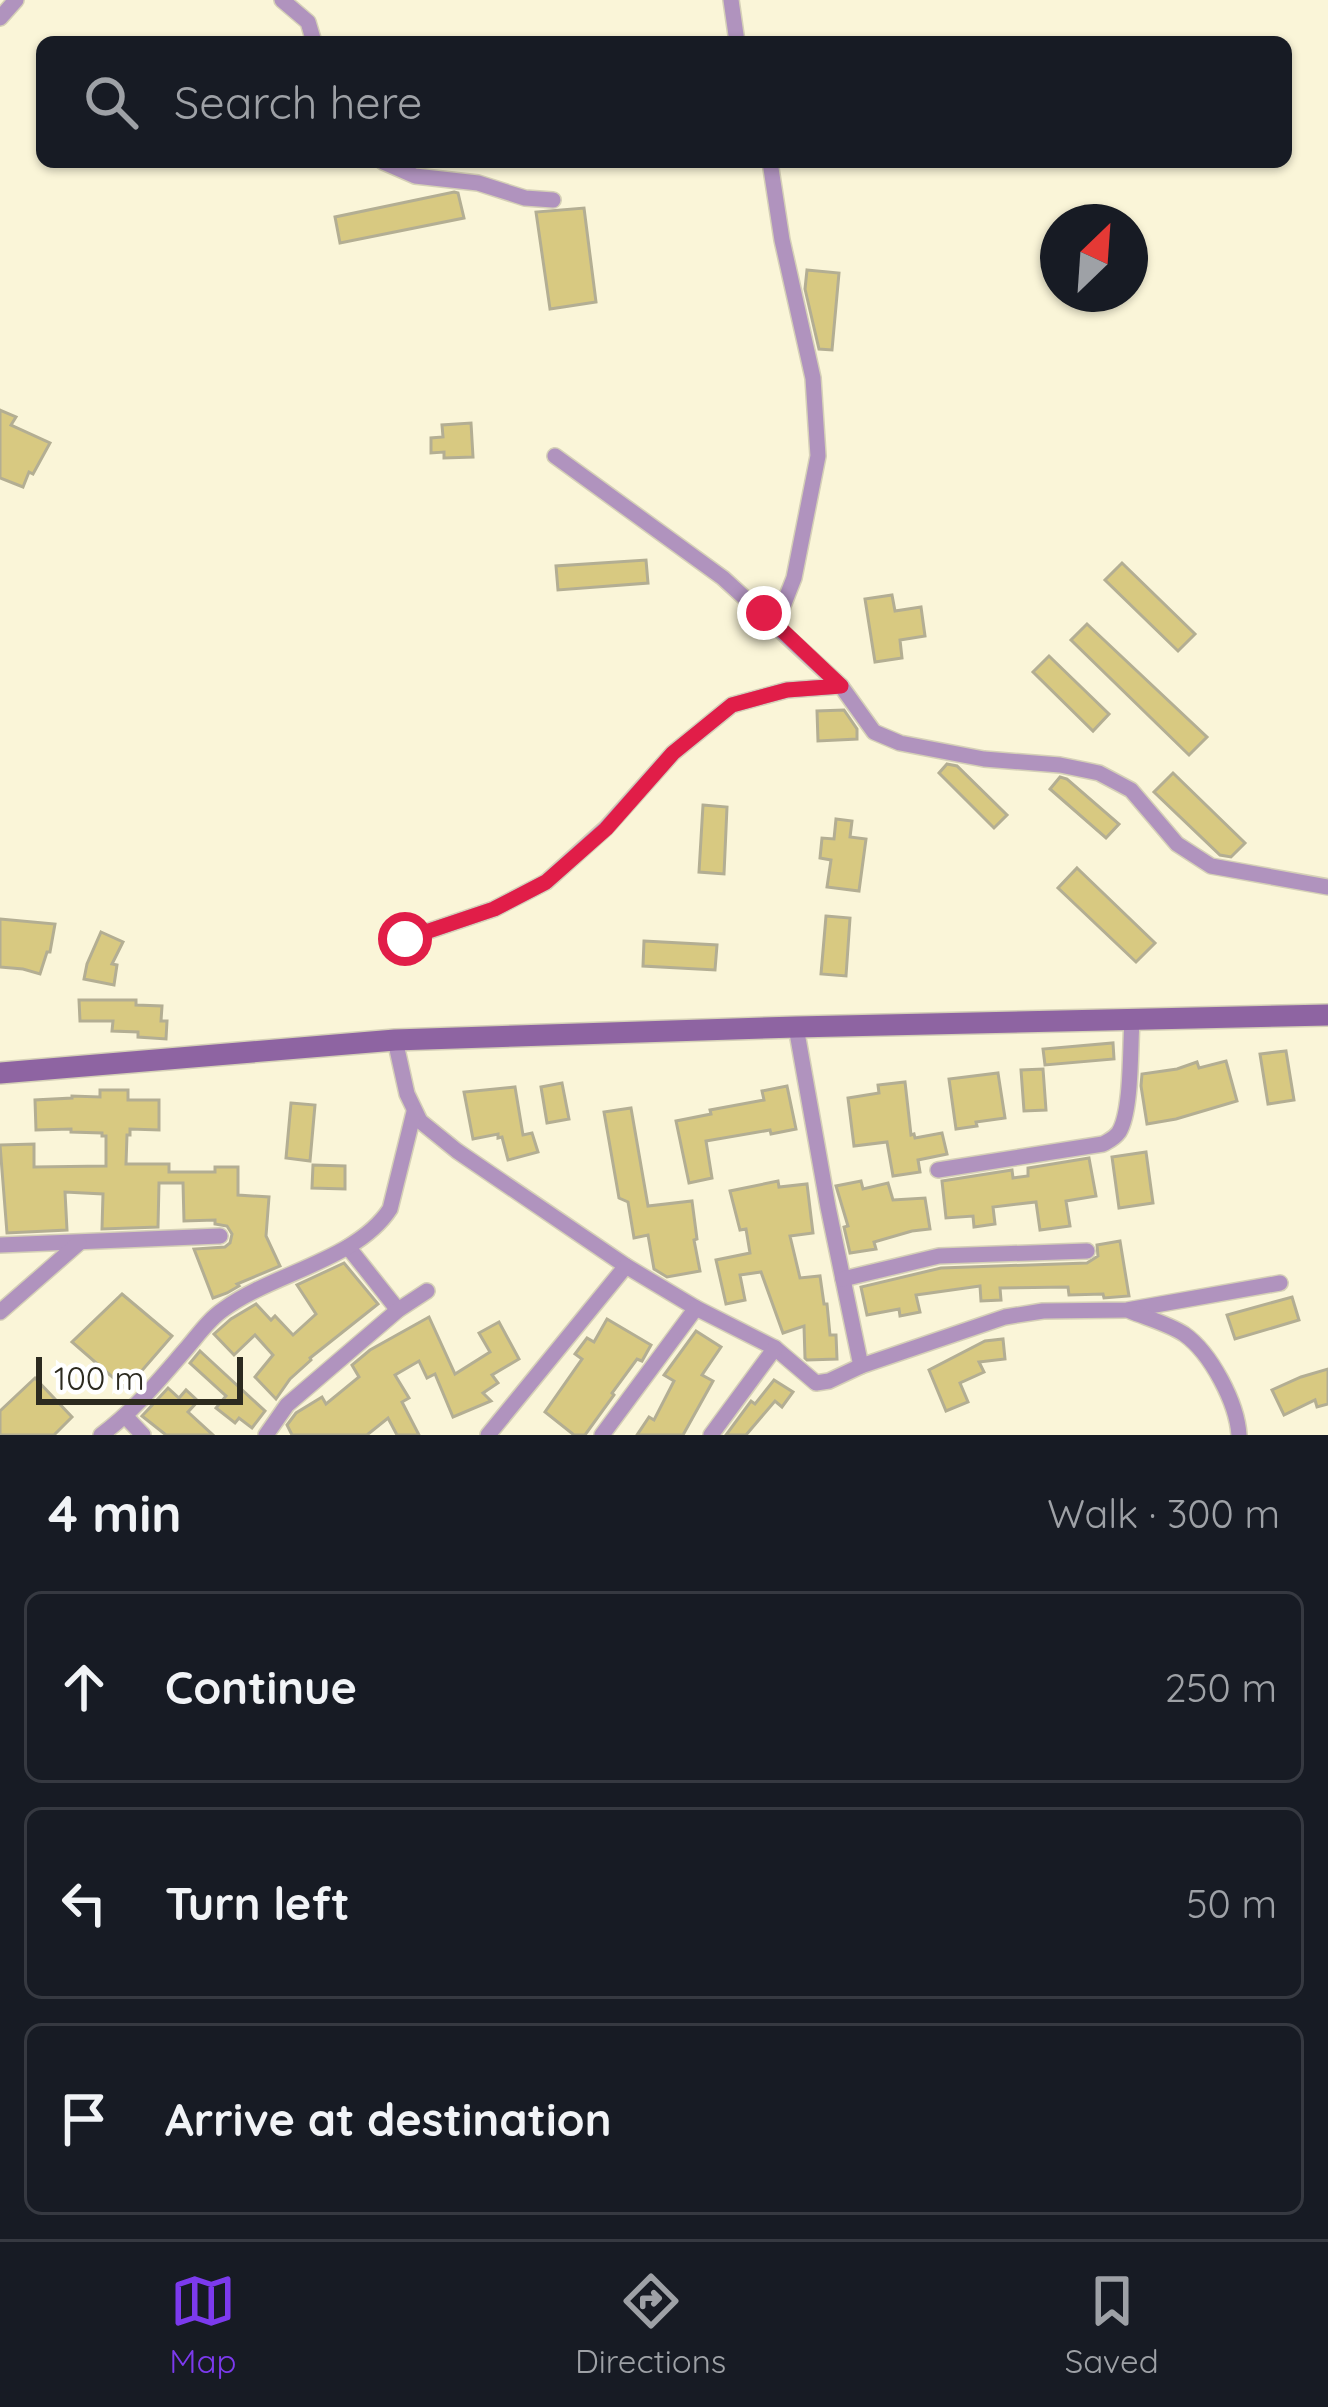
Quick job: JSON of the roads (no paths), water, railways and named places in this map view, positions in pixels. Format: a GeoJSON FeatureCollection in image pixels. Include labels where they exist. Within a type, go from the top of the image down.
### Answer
{"type":"FeatureCollection","features":[{"type":"Feature","properties":{"kind":"main road"},"geometry":{"type":"LineString","coordinates":[[0,1073],[395,1040],[1328,1015]]}},
{"type":"Feature","properties":{"kind":"street"},"geometry":{"type":"LineString","coordinates":[[0,18],[16,0]]}},
{"type":"Feature","properties":{"kind":"street"},"geometry":{"type":"LineString","coordinates":[[282,0],[308,22],[312,36]]}},
{"type":"Feature","properties":{"kind":"street"},"geometry":{"type":"LineString","coordinates":[[731,0],[736,36]]}},
{"type":"Feature","properties":{"kind":"street"},"geometry":{"type":"LineString","coordinates":[[397,168],[415,176],[478,182],[525,198],[553,200]]}},
{"type":"Feature","properties":{"kind":"street"},"geometry":{"type":"LineString","coordinates":[[771,168],[813,379],[818,456],[794,578],[776,624]]}},
{"type":"Feature","properties":{"kind":"street"},"geometry":{"type":"LineString","coordinates":[[555,456],[723,578],[841,686],[874,732],[900,743],[983,759],[1099,773],[1131,790],[1177,844],[1211,866],[1328,887]]}},
{"type":"Feature","properties":{"kind":"street"},"geometry":{"type":"LineString","coordinates":[[405,939],[494,909],[546,882],[606,829],[673,753],[732,705],[787,690],[841,686]]}},
{"type":"Feature","properties":{"kind":"street"},"geometry":{"type":"LineString","coordinates":[[938,1170],[1103,1144],[1115,1138],[1126,1102],[1132,1021]]}},
{"type":"Feature","properties":{"kind":"street"},"geometry":{"type":"LineString","coordinates":[[796,1027],[861,1366]]}},
{"type":"Feature","properties":{"kind":"street"},"geometry":{"type":"LineString","coordinates":[[395,1040],[420,1121],[626,1266],[775,1348],[816,1382],[1005,1317],[1043,1311],[1127,1310],[1280,1283]]}},
{"type":"Feature","properties":{"kind":"street"},"geometry":{"type":"LineString","coordinates":[[101,1435],[126,1417],[221,1310],[348,1247],[376,1226],[390,1209],[414,1112]]}},
{"type":"Feature","properties":{"kind":"street"},"geometry":{"type":"LineString","coordinates":[[0,1245],[220,1236]]}},
{"type":"Feature","properties":{"kind":"street"},"geometry":{"type":"LineString","coordinates":[[0,1312],[79,1243]]}},
{"type":"Feature","properties":{"kind":"street"},"geometry":{"type":"LineString","coordinates":[[348,1247],[398,1310]]}},
{"type":"Feature","properties":{"kind":"street"},"geometry":{"type":"LineString","coordinates":[[843,1279],[939,1256],[1087,1251]]}},
{"type":"Feature","properties":{"kind":"street"},"geometry":{"type":"LineString","coordinates":[[488,1435],[626,1266]]}},
{"type":"Feature","properties":{"kind":"street"},"geometry":{"type":"LineString","coordinates":[[266,1435],[287,1405],[427,1291]]}},
{"type":"Feature","properties":{"kind":"street"},"geometry":{"type":"LineString","coordinates":[[602,1435],[695,1308]]}},
{"type":"Feature","properties":{"kind":"street"},"geometry":{"type":"LineString","coordinates":[[1127,1310],[1183,1334],[1199,1348],[1238,1416],[1239,1435]]}},
{"type":"Feature","properties":{"kind":"street"},"geometry":{"type":"LineString","coordinates":[[711,1435],[775,1348]]}},
{"type":"Feature","properties":{"kind":"street"},"geometry":{"type":"LineString","coordinates":[[126,1417],[143,1435]]}}]}
